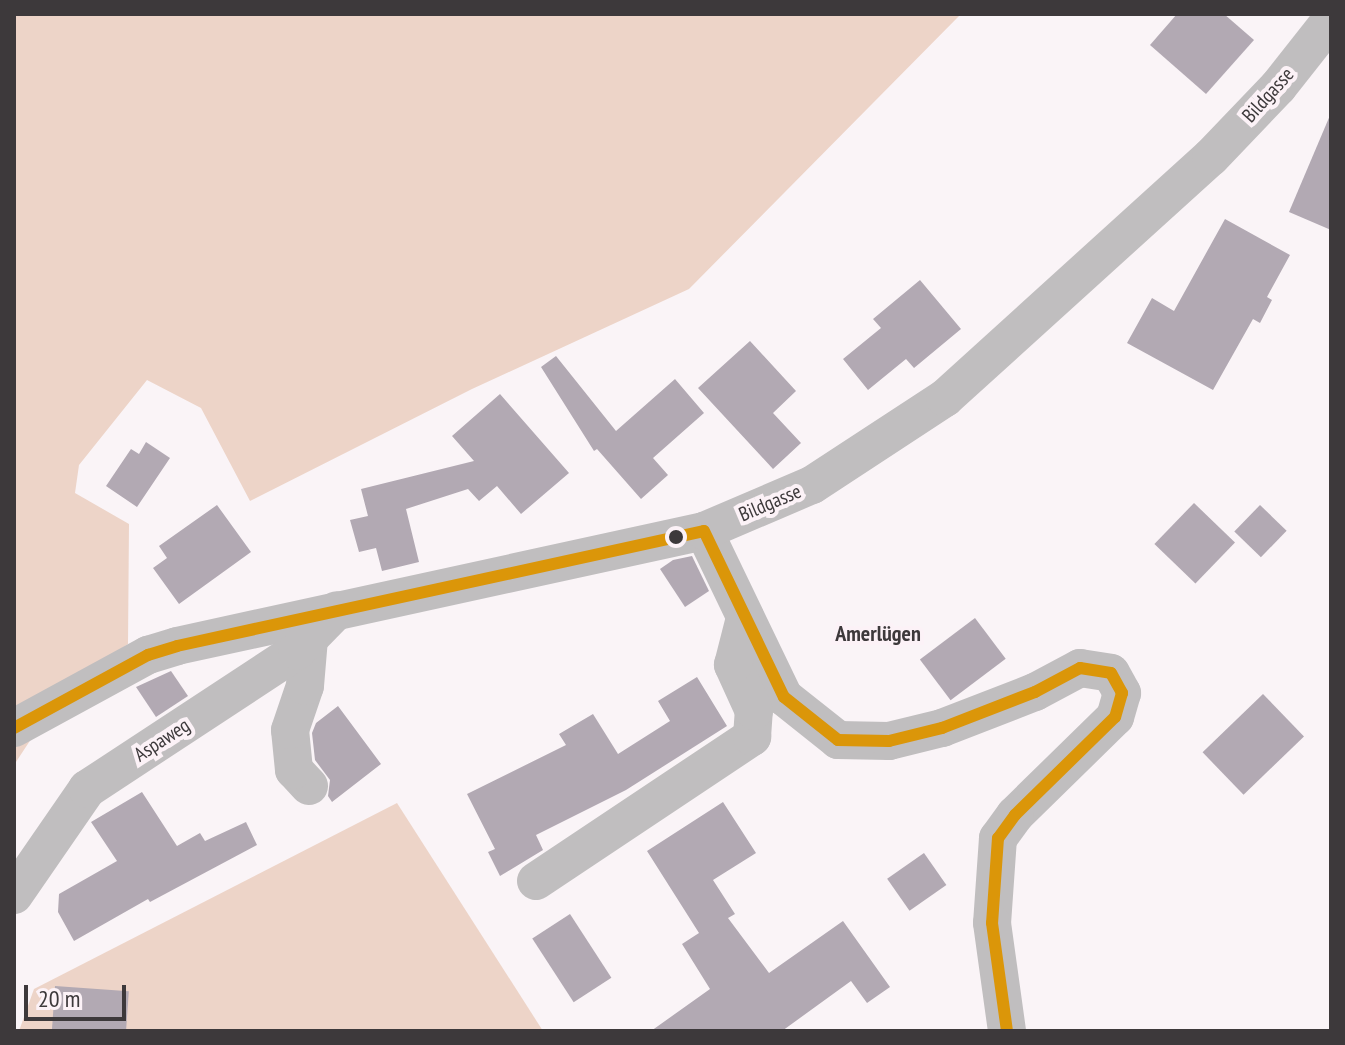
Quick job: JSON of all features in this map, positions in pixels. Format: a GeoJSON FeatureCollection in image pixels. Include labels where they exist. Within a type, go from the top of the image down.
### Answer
{"type":"FeatureCollection","features":[{"type":"Feature","properties":{"kind":"street","name":"Bildgasse"},"geometry":{"type":"LineString","coordinates":[[14,728],[148,655],[337,610],[704,531],[812,485],[945,398],[1211,157],[1278,87],[1331,20]]}},
{"type":"Feature","properties":{"kind":"street"},"geometry":{"type":"LineString","coordinates":[[704,531],[784,697],[838,740],[889,741],[942,728],[1035,692],[1080,668],[1111,673],[1122,693],[1115,717],[1015,815],[998,838],[992,923],[1007,1031]]}},
{"type":"Feature","properties":{"kind":"street","name":"Aspaweg"},"geometry":{"type":"LineString","coordinates":[[14,895],[87,789],[297,651],[337,610]]}},
{"type":"Feature","properties":{"kind":"street"},"geometry":{"type":"LineString","coordinates":[[536,881],[752,737],[754,711],[733,665],[745,618]]}},
{"type":"Feature","properties":{"kind":"street"},"geometry":{"type":"LineString","coordinates":[[309,638],[305,686],[290,730],[294,770],[309,786]]}},
{"type":"Feature","properties":{"kind":"shaded area"},"geometry":{"type":"Polygon","coordinates":[[[14,14],[961,14],[689,289],[472,389],[250,501],[201,408],[147,380],[79,465],[75,493],[129,524],[128,644],[66,686],[14,765],[14,14]]]}},
{"type":"Feature","properties":{"kind":"shaded area"},"geometry":{"type":"Polygon","coordinates":[[[397,803],[543,1031],[19,1031],[34,989],[397,803]]]}},
{"type":"Feature","properties":{"kind":"building"},"geometry":{"type":"Polygon","coordinates":[[[1177,14],[1224,14],[1254,40],[1206,94],[1150,45],[1177,14]]]}},
{"type":"Feature","properties":{"kind":"building"},"geometry":{"type":"Polygon","coordinates":[[[1331,113],[1331,230],[1289,212],[1331,113]]]}},
{"type":"Feature","properties":{"kind":"building"},"geometry":{"type":"Polygon","coordinates":[[[1225,219],[1290,255],[1267,297],[1272,300],[1260,323],[1253,319],[1213,390],[1127,343],[1152,298],[1174,311],[1225,219]]]}},
{"type":"Feature","properties":{"kind":"building"},"geometry":{"type":"Polygon","coordinates":[[[920,280],[961,329],[914,368],[906,359],[868,390],[843,359],[881,328],[873,319],[920,280]]]}},
{"type":"Feature","properties":{"kind":"building"},"geometry":{"type":"Polygon","coordinates":[[[750,341],[796,391],[773,413],[801,443],[773,469],[698,388],[750,341]]]}},
{"type":"Feature","properties":{"kind":"building"},"geometry":{"type":"Polygon","coordinates":[[[556,356],[616,431],[675,379],[704,413],[653,458],[668,475],[641,499],[597,449],[594,451],[541,367],[556,356]]]}},
{"type":"Feature","properties":{"kind":"building"},"geometry":{"type":"Polygon","coordinates":[[[500,394],[569,473],[521,514],[497,486],[479,501],[468,489],[406,509],[419,562],[382,571],[376,548],[359,552],[350,520],[368,516],[361,489],[474,461],[452,436],[500,394]]]}},
{"type":"Feature","properties":{"kind":"building"},"geometry":{"type":"Polygon","coordinates":[[[146,442],[170,458],[137,507],[106,486],[131,449],[139,454],[146,442]]]}},
{"type":"Feature","properties":{"kind":"building"},"geometry":{"type":"Polygon","coordinates":[[[1194,503],[1235,543],[1195,584],[1154,544],[1194,503]]]}},
{"type":"Feature","properties":{"kind":"building"},"geometry":{"type":"Polygon","coordinates":[[[217,505],[251,552],[179,604],[153,568],[167,558],[159,546],[217,505]]]}},
{"type":"Feature","properties":{"kind":"building"},"geometry":{"type":"Polygon","coordinates":[[[1260,505],[1287,531],[1261,557],[1234,532],[1260,505]]]}},
{"type":"Feature","properties":{"kind":"building"},"geometry":{"type":"Polygon","coordinates":[[[692,556],[709,591],[685,607],[660,569],[673,560],[692,556]]]}},
{"type":"Feature","properties":{"kind":"building"},"geometry":{"type":"Polygon","coordinates":[[[975,618],[1006,659],[951,700],[920,660],[975,618]]]}},
{"type":"Feature","properties":{"kind":"building"},"geometry":{"type":"Polygon","coordinates":[[[171,671],[188,696],[156,717],[136,687],[171,671]]]}},
{"type":"Feature","properties":{"kind":"building"},"geometry":{"type":"Polygon","coordinates":[[[697,677],[727,726],[626,790],[536,835],[543,850],[500,876],[488,852],[495,849],[467,794],[566,745],[559,734],[593,714],[618,754],[670,721],[658,701],[697,677]]]}},
{"type":"Feature","properties":{"kind":"building"},"geometry":{"type":"Polygon","coordinates":[[[1263,694],[1304,736],[1244,795],[1203,752],[1263,694]]]}},
{"type":"Feature","properties":{"kind":"building"},"geometry":{"type":"Polygon","coordinates":[[[338,706],[381,764],[332,802],[328,796],[330,780],[315,760],[312,733],[316,723],[338,706]]]}},
{"type":"Feature","properties":{"kind":"building"},"geometry":{"type":"Polygon","coordinates":[[[142,792],[177,846],[200,833],[205,841],[246,822],[257,845],[150,902],[148,899],[74,941],[58,912],[59,894],[117,861],[91,822],[142,792]]]}},
{"type":"Feature","properties":{"kind":"building"},"geometry":{"type":"Polygon","coordinates":[[[723,802],[756,853],[713,880],[735,914],[728,918],[769,973],[843,921],[890,987],[867,1003],[851,981],[782,1031],[651,1031],[710,989],[682,944],[699,933],[647,851],[723,802]]]}},
{"type":"Feature","properties":{"kind":"building"},"geometry":{"type":"Polygon","coordinates":[[[924,853],[946,885],[910,911],[887,879],[924,853]]]}},
{"type":"Feature","properties":{"kind":"building"},"geometry":{"type":"Polygon","coordinates":[[[570,914],[611,978],[574,1002],[532,939],[570,914]]]}},
{"type":"Feature","properties":{"kind":"building"},"geometry":{"type":"Polygon","coordinates":[[[55,986],[129,991],[126,1031],[52,1030],[55,986]]]}},
{"type":"Feature","properties":{"kind":"transit line"},"geometry":{"type":"LineString","coordinates":[[704,531],[784,697],[838,740],[889,741],[942,728],[1035,692],[1080,668],[1111,673],[1122,693],[1115,717],[1015,815],[998,838],[992,923],[1007,1031]]}},
{"type":"Feature","properties":{"kind":"transit line"},"geometry":{"type":"LineString","coordinates":[[14,728],[148,655],[177,646],[704,531]]}},
{"type":"Feature","properties":{"kind":"district","name":"Amerlügen"},"geometry":{"type":"Point","coordinates":[878,634]}}]}
